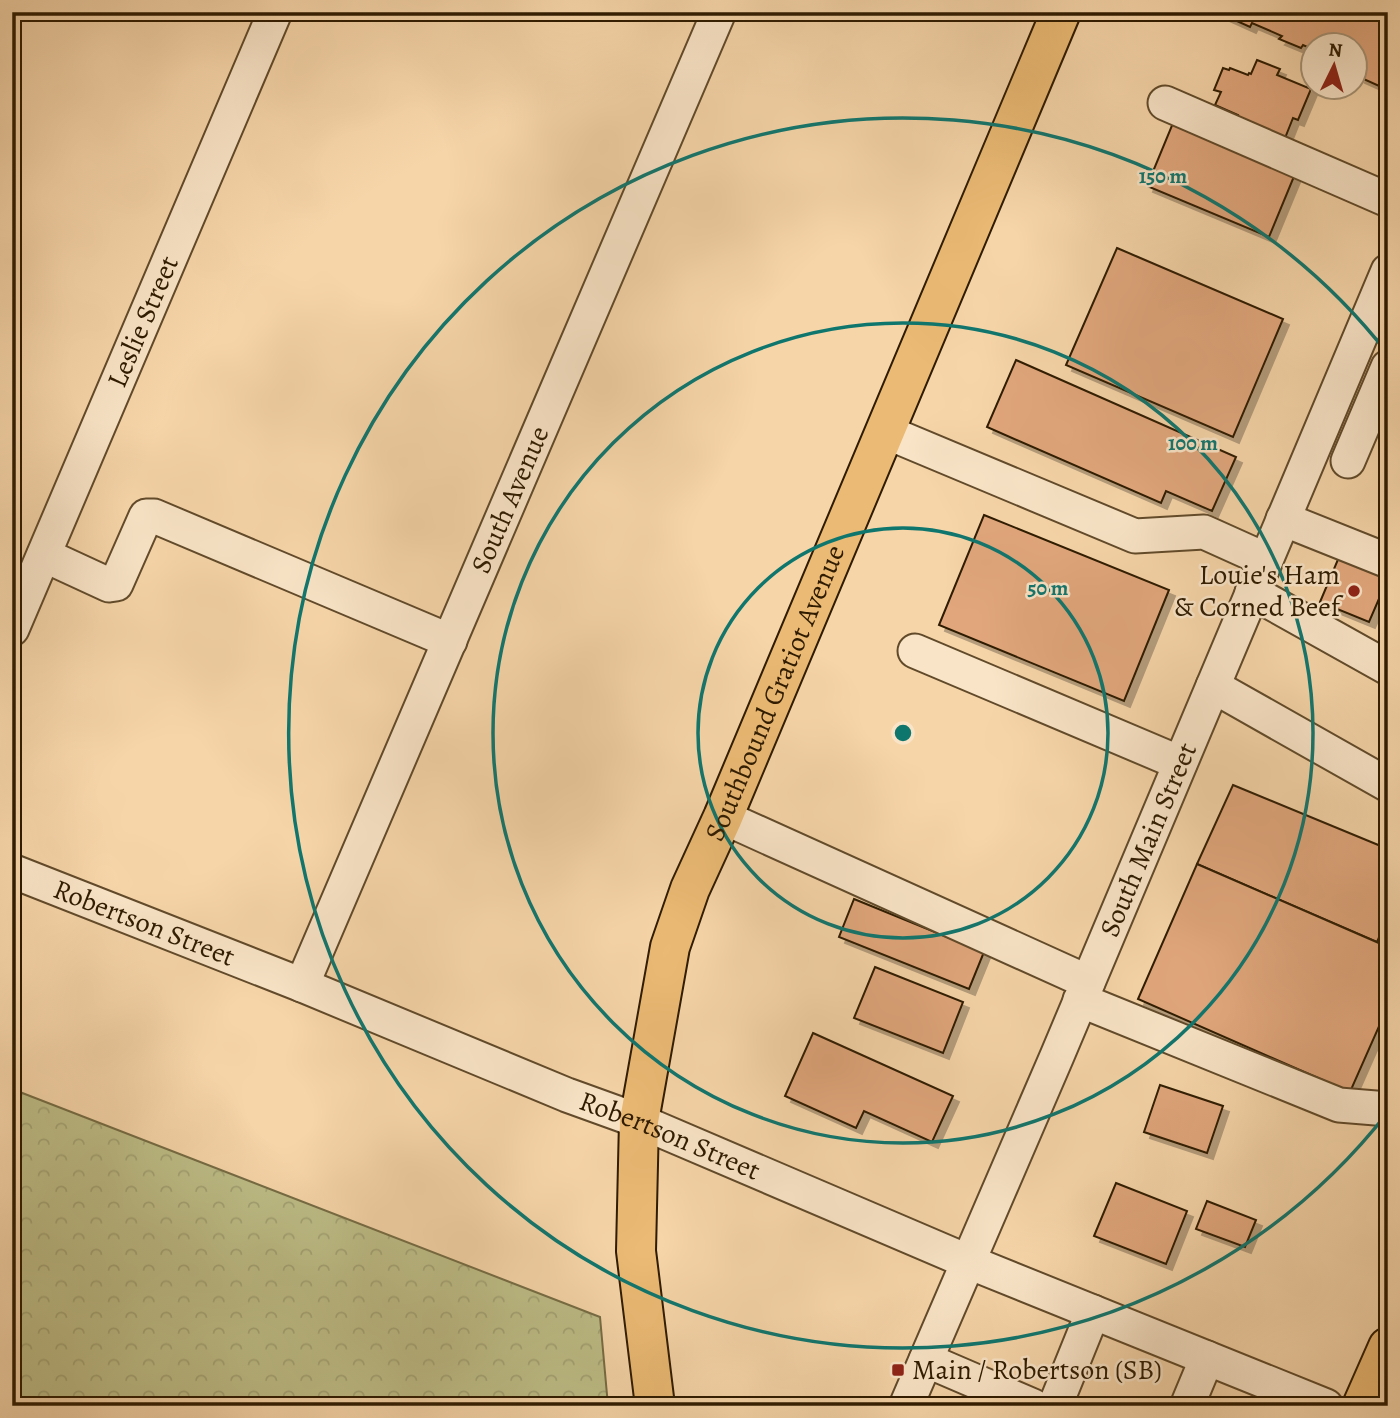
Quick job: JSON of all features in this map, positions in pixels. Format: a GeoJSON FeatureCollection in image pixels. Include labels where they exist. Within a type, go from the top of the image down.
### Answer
{"type":"FeatureCollection","features":[{"type":"Feature","properties":{"kind":"main road","name":"Southbound Gratiot Avenue"},"geometry":{"type":"LineString","coordinates":[[655,1406],[636,1251],[639,1121],[670,947],[690,889],[723,817],[1061,12]]}},
{"type":"Feature","properties":{"kind":"main road"},"geometry":{"type":"LineString","coordinates":[[1363,1406],[1388,1347]]}},
{"type":"Feature","properties":{"kind":"street","name":"Leslie Street"},"geometry":{"type":"LineString","coordinates":[[12,629],[275,12]]}},
{"type":"Feature","properties":{"kind":"street","name":"South Avenue"},"geometry":{"type":"LineString","coordinates":[[302,985],[719,12]]}},
{"type":"Feature","properties":{"kind":"street"},"geometry":{"type":"LineString","coordinates":[[1165,103],[1388,200]]}},
{"type":"Feature","properties":{"kind":"street","name":"South Main Street"},"geometry":{"type":"LineString","coordinates":[[906,1406],[1388,271]]}},
{"type":"Feature","properties":{"kind":"street"},"geometry":{"type":"LineString","coordinates":[[1314,446],[1358,465],[1388,367]]}},
{"type":"Feature","properties":{"kind":"street"},"geometry":{"type":"LineString","coordinates":[[884,431],[1135,536],[1204,532],[1266,560]]}},
{"type":"Feature","properties":{"kind":"street"},"geometry":{"type":"LineString","coordinates":[[44,555],[109,585],[116,584],[146,516],[154,516],[450,641]]}},
{"type":"Feature","properties":{"kind":"street"},"geometry":{"type":"LineString","coordinates":[[1283,519],[1388,561]]}},
{"type":"Feature","properties":{"kind":"street"},"geometry":{"type":"LineString","coordinates":[[1252,593],[1388,667]]}},
{"type":"Feature","properties":{"kind":"street"},"geometry":{"type":"LineString","coordinates":[[915,651],[1180,763]]}},
{"type":"Feature","properties":{"kind":"street"},"geometry":{"type":"LineString","coordinates":[[1213,686],[1388,785]]}},
{"type":"Feature","properties":{"kind":"street"},"geometry":{"type":"LineString","coordinates":[[723,817],[1084,991],[1339,1105],[1388,1110]]}},
{"type":"Feature","properties":{"kind":"street","name":"Robertson Street"},"geometry":{"type":"LineString","coordinates":[[12,871],[302,985],[567,1095],[639,1121],[969,1262],[1326,1406]]}},
{"type":"Feature","properties":{"kind":"street"},"geometry":{"type":"LineString","coordinates":[[1055,1406],[1093,1312]]}},
{"type":"Feature","properties":{"kind":"street"},"geometry":{"type":"LineString","coordinates":[[1187,1406],[1207,1358]]}},
{"type":"Feature","properties":{"kind":"street"},"geometry":{"type":"LineString","coordinates":[[926,1360],[1033,1406]]}},
{"type":"Feature","properties":{"kind":"green space"},"geometry":{"type":"Polygon","coordinates":[[[12,1089],[600,1317],[608,1406],[12,1406],[12,1089]]]}},
{"type":"Feature","properties":{"kind":"building"},"geometry":{"type":"Polygon","coordinates":[[[1217,12],[1376,12],[1388,17],[1388,90],[1368,81],[1368,32],[1298,32],[1298,47],[1279,39],[1282,36],[1252,23],[1250,27],[1217,12]]]}},
{"type":"Feature","properties":{"kind":"building"},"geometry":{"type":"Polygon","coordinates":[[[1257,60],[1280,69],[1277,75],[1298,84],[1298,102],[1306,102],[1298,120],[1293,118],[1285,138],[1236,121],[1238,115],[1215,105],[1221,92],[1214,90],[1223,68],[1251,74],[1257,60]]]}},
{"type":"Feature","properties":{"kind":"building"},"geometry":{"type":"Polygon","coordinates":[[[1173,123],[1295,174],[1269,237],[1147,186],[1173,123]]]}},
{"type":"Feature","properties":{"kind":"building"},"geometry":{"type":"Polygon","coordinates":[[[1117,248],[1283,319],[1233,437],[1066,365],[1117,248]]]}},
{"type":"Feature","properties":{"kind":"building"},"geometry":{"type":"Polygon","coordinates":[[[1016,360],[1236,457],[1212,511],[1166,491],[1161,503],[987,427],[1016,360]]]}},
{"type":"Feature","properties":{"kind":"building"},"geometry":{"type":"Polygon","coordinates":[[[984,515],[1169,590],[1124,701],[939,625],[984,515]]]}},
{"type":"Feature","properties":{"kind":"building","name":"Louie's Ham & Corned Beef"},"geometry":{"type":"Polygon","coordinates":[[[1339,557],[1388,578],[1369,622],[1320,602],[1339,557]]]}},
{"type":"Feature","properties":{"kind":"building"},"geometry":{"type":"Polygon","coordinates":[[[1233,785],[1388,849],[1388,917],[1377,942],[1197,864],[1233,785]]]}},
{"type":"Feature","properties":{"kind":"building"},"geometry":{"type":"Polygon","coordinates":[[[1197,864],[1388,947],[1388,1006],[1350,1092],[1138,999],[1197,864]]]}},
{"type":"Feature","properties":{"kind":"building"},"geometry":{"type":"Polygon","coordinates":[[[854,899],[984,952],[969,989],[839,937],[854,899]]]}},
{"type":"Feature","properties":{"kind":"building"},"geometry":{"type":"Polygon","coordinates":[[[875,967],[963,1002],[943,1053],[854,1018],[875,967]]]}},
{"type":"Feature","properties":{"kind":"building"},"geometry":{"type":"Polygon","coordinates":[[[813,1033],[953,1096],[932,1142],[864,1111],[856,1128],[785,1096],[813,1033]]]}},
{"type":"Feature","properties":{"kind":"building"},"geometry":{"type":"Polygon","coordinates":[[[1160,1085],[1223,1106],[1207,1153],[1144,1132],[1160,1085]]]}},
{"type":"Feature","properties":{"kind":"building"},"geometry":{"type":"Polygon","coordinates":[[[1116,1183],[1187,1211],[1166,1264],[1094,1236],[1116,1183]]]}},
{"type":"Feature","properties":{"kind":"building"},"geometry":{"type":"Polygon","coordinates":[[[1207,1201],[1256,1220],[1245,1247],[1196,1229],[1207,1201]]]}},
{"type":"Feature","properties":{"kind":"place","name":"Louie's Ham & Corned Beef"},"geometry":{"type":"Point","coordinates":[1354,591]}},
{"type":"Feature","properties":{"kind":"place","name":"Main / Robertson (SB)"},"geometry":{"type":"Point","coordinates":[898,1370]}}]}
